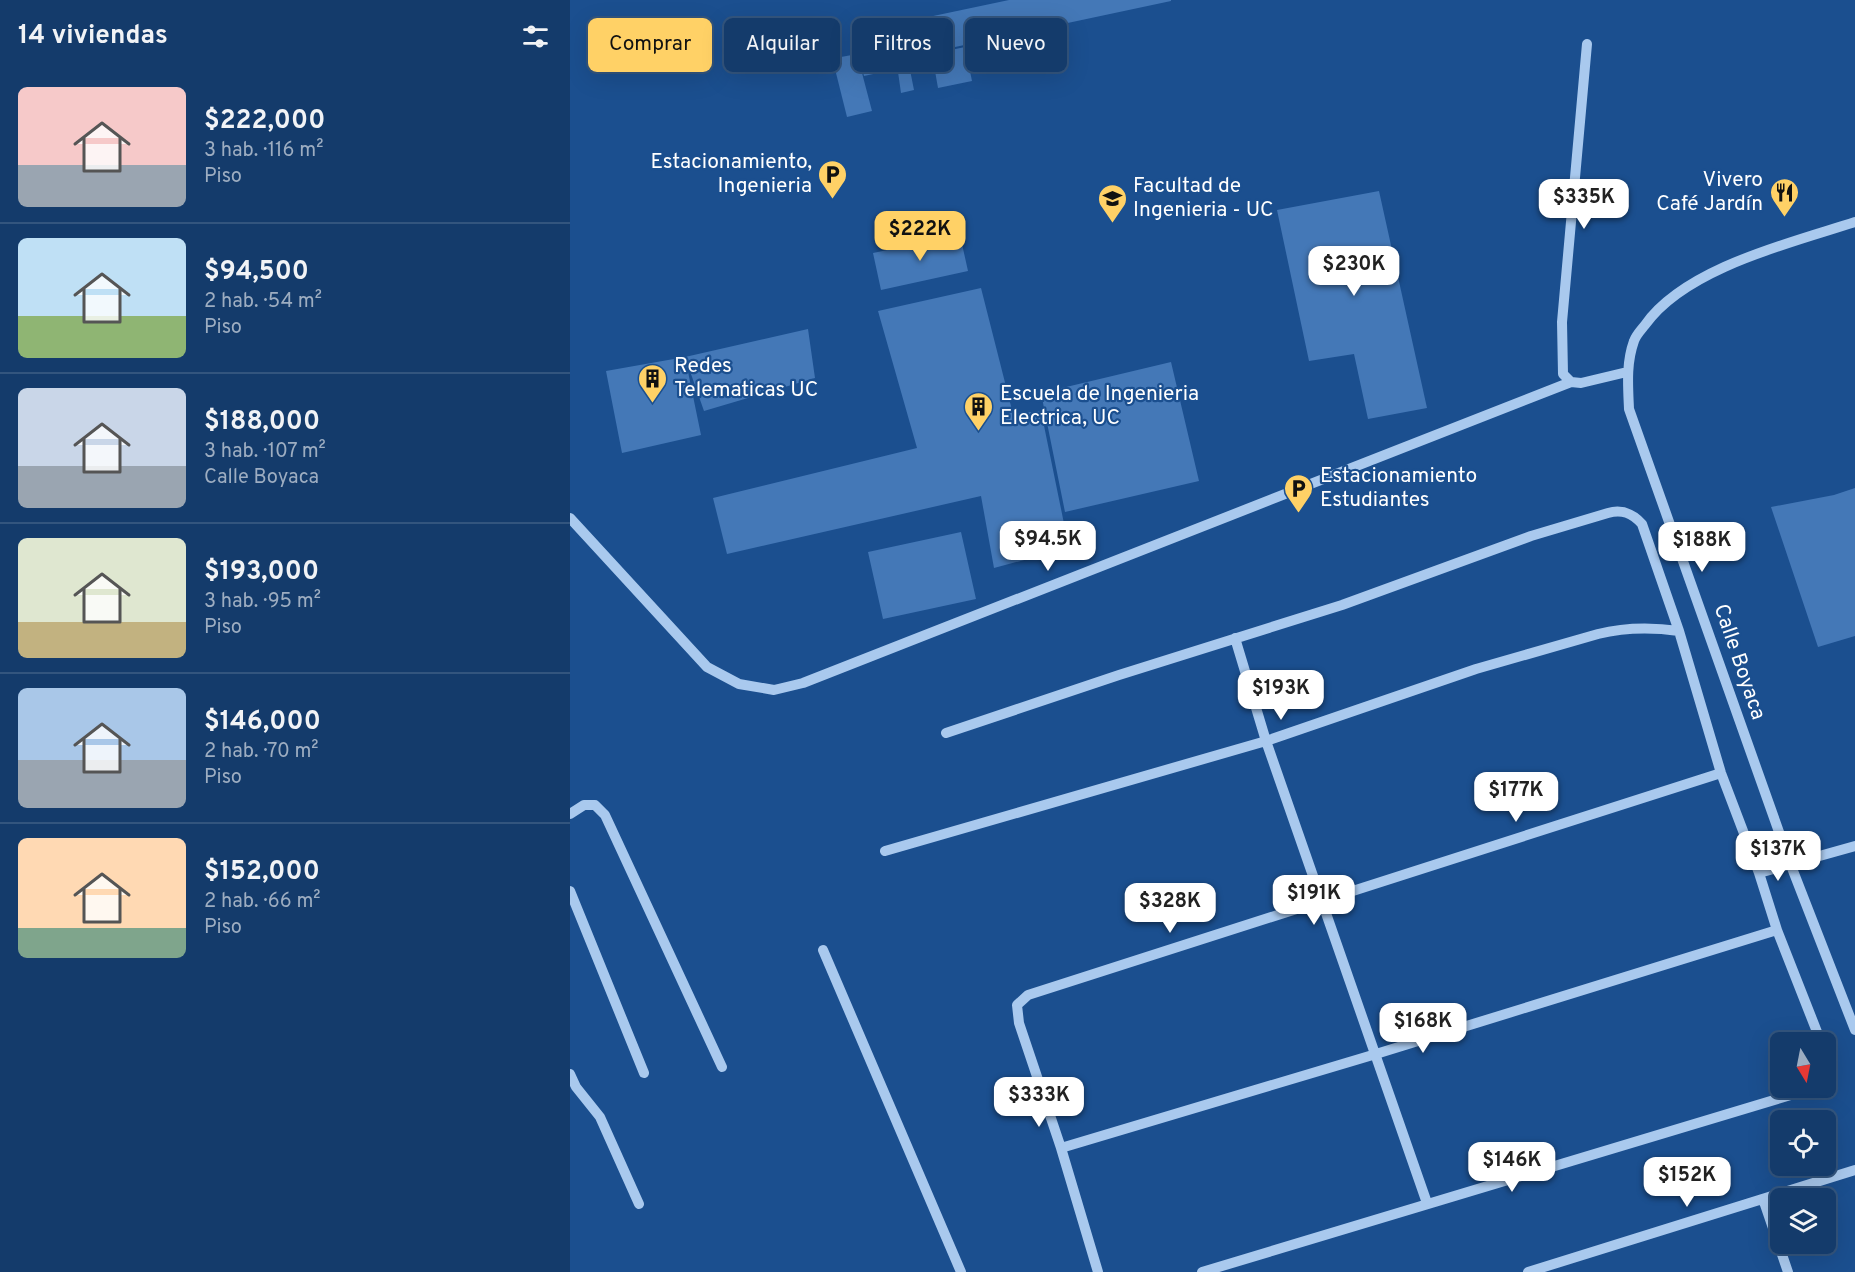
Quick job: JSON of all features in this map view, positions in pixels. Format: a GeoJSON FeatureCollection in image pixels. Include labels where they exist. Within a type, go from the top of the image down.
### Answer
{"type":"FeatureCollection","features":[{"type":"Feature","properties":{"kind":"street"},"geometry":{"type":"LineString","coordinates":[[1571,382],[1563,374],[1562,322],[1587,44]]}},
{"type":"Feature","properties":{"kind":"street","name":"Calle Boyaca"},"geometry":{"type":"LineString","coordinates":[[1855,222],[1756,255],[1710,274],[1682,290],[1654,312],[1635,340],[1627,372],[1629,409],[1790,863],[1855,1030]]}},
{"type":"Feature","properties":{"kind":"street"},"geometry":{"type":"LineString","coordinates":[[570,518],[707,667],[739,684],[774,690],[803,683],[1571,382],[1581,383],[1627,372]]}},
{"type":"Feature","properties":{"kind":"street"},"geometry":{"type":"LineString","coordinates":[[946,733],[1342,605],[1531,537],[1615,511],[1629,513],[1642,524],[1679,631],[1721,773],[1759,873],[1777,930],[1817,1032]]}},
{"type":"Feature","properties":{"kind":"street"},"geometry":{"type":"LineString","coordinates":[[885,850],[1266,741],[1476,669],[1598,634],[1642,628],[1679,631]]}},
{"type":"Feature","properties":{"kind":"street"},"geometry":{"type":"LineString","coordinates":[[1234,639],[1320,901],[1427,1203]]}},
{"type":"Feature","properties":{"kind":"street"},"geometry":{"type":"LineString","coordinates":[[1098,1272],[1061,1148],[1019,1023],[1017,1005],[1028,995],[1721,773]]}},
{"type":"Feature","properties":{"kind":"street"},"geometry":{"type":"LineString","coordinates":[[570,814],[584,806],[595,805],[605,815],[722,1067]]}},
{"type":"Feature","properties":{"kind":"street"},"geometry":{"type":"LineString","coordinates":[[1759,873],[1855,846]]}},
{"type":"Feature","properties":{"kind":"street"},"geometry":{"type":"LineString","coordinates":[[570,891],[644,1072]]}},
{"type":"Feature","properties":{"kind":"street"},"geometry":{"type":"LineString","coordinates":[[1061,1148],[1376,1054],[1777,930]]}},
{"type":"Feature","properties":{"kind":"street"},"geometry":{"type":"LineString","coordinates":[[823,950],[962,1272]]}},
{"type":"Feature","properties":{"kind":"street"},"geometry":{"type":"LineString","coordinates":[[570,1074],[576,1088],[600,1117],[639,1204]]}},
{"type":"Feature","properties":{"kind":"street"},"geometry":{"type":"LineString","coordinates":[[1202,1272],[1780,1098]]}},
{"type":"Feature","properties":{"kind":"street"},"geometry":{"type":"LineString","coordinates":[[1528,1272],[1855,1170]]}},
{"type":"Feature","properties":{"kind":"street"},"geometry":{"type":"LineString","coordinates":[[1763,1199],[1788,1272]]}},
{"type":"Feature","properties":{"kind":"building"},"geometry":{"type":"Polygon","coordinates":[[[1009,0],[1171,0],[1067,23],[1067,18],[965,18],[965,45],[953,47],[953,18],[924,18],[1009,0]]]}},
{"type":"Feature","properties":{"kind":"building"},"geometry":{"type":"Polygon","coordinates":[[[965,47],[965,72],[970,72],[972,81],[938,88],[935,72],[953,72],[953,50],[965,47]]]}},
{"type":"Feature","properties":{"kind":"building"},"geometry":{"type":"Polygon","coordinates":[[[852,55],[852,72],[862,72],[872,111],[847,117],[836,72],[840,72],[841,57],[852,55]]]}},
{"type":"Feature","properties":{"kind":"building"},"geometry":{"type":"Polygon","coordinates":[[[863,72],[882,72],[864,76],[863,72]]]}},
{"type":"Feature","properties":{"kind":"building"},"geometry":{"type":"Polygon","coordinates":[[[898,72],[910,72],[914,90],[901,93],[898,72]]]}},
{"type":"Feature","properties":{"kind":"building"},"geometry":{"type":"Polygon","coordinates":[[[1379,191],[1427,408],[1368,419],[1354,354],[1309,361],[1277,210],[1379,191]]]}},
{"type":"Feature","properties":{"kind":"building"},"geometry":{"type":"Polygon","coordinates":[[[960,235],[968,271],[881,290],[873,253],[960,235]]]}},
{"type":"Feature","properties":{"kind":"building","name":"Escuela de Ingenieria Electrica, UC"},"geometry":{"type":"Polygon","coordinates":[[[981,288],[1013,414],[1041,411],[1069,548],[994,568],[981,496],[727,554],[713,498],[917,448],[878,311],[981,288]]]}},
{"type":"Feature","properties":{"kind":"building"},"geometry":{"type":"Polygon","coordinates":[[[808,329],[815,378],[704,411],[685,357],[808,329]]]}},
{"type":"Feature","properties":{"kind":"building","name":"Redes Telematicas UC"},"geometry":{"type":"Polygon","coordinates":[[[685,357],[701,435],[622,453],[606,371],[685,357]]]}},
{"type":"Feature","properties":{"kind":"building"},"geometry":{"type":"Polygon","coordinates":[[[1171,362],[1199,481],[1065,512],[1041,393],[1171,362]]]}},
{"type":"Feature","properties":{"kind":"building"},"geometry":{"type":"Polygon","coordinates":[[[1855,488],[1855,636],[1818,647],[1771,507],[1834,495],[1855,488]]]}},
{"type":"Feature","properties":{"kind":"building"},"geometry":{"type":"Polygon","coordinates":[[[961,532],[976,599],[883,619],[868,552],[961,532]]]}},
{"type":"Feature","properties":{"kind":"place","name":"Estacionamiento, Ingenieria"},"geometry":{"type":"Point","coordinates":[833,200]}},
{"type":"Feature","properties":{"kind":"place","name":"Vivero Café Jardín"},"geometry":{"type":"Point","coordinates":[1784,218]}},
{"type":"Feature","properties":{"kind":"place","name":"Facultad de Ingenieria - UC"},"geometry":{"type":"Point","coordinates":[1112,224]}},
{"type":"Feature","properties":{"kind":"place","name":"Redes Telematicas UC"},"geometry":{"type":"Point","coordinates":[653,404]}},
{"type":"Feature","properties":{"kind":"place","name":"Escuela de Ingenieria Electrica, UC"},"geometry":{"type":"Point","coordinates":[979,432]}},
{"type":"Feature","properties":{"kind":"place","name":"Estacionamiento Estudiantes"},"geometry":{"type":"Point","coordinates":[1299,514]}}]}
